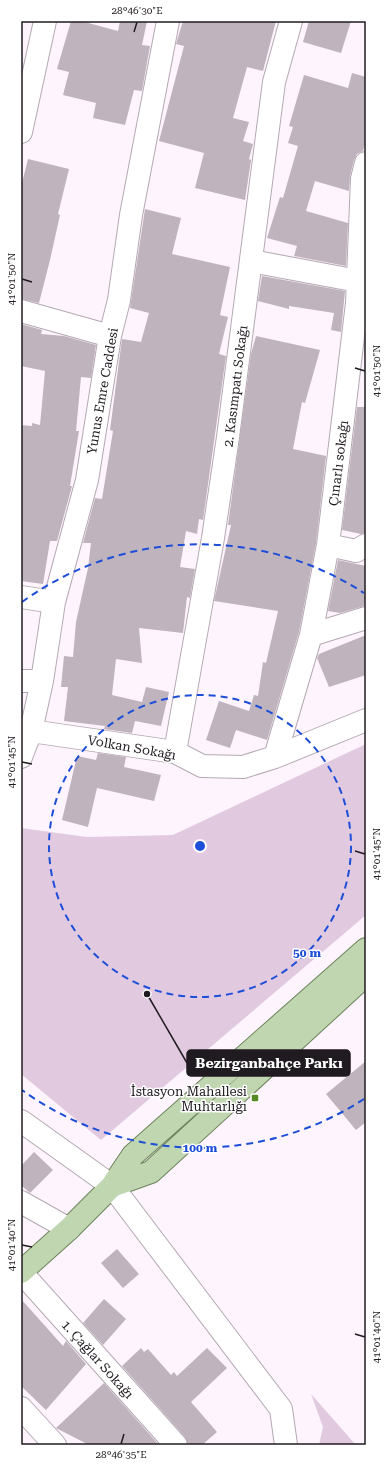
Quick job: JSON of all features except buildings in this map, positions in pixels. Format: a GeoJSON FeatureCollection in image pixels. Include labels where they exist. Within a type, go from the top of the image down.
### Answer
{"type":"FeatureCollection","features":[{"type":"Feature","properties":{"kind":"main road"},"geometry":{"type":"LineString","coordinates":[[21,1272],[69,1229],[112,1186],[132,1155],[366,949]]}},
{"type":"Feature","properties":{"kind":"main road"},"geometry":{"type":"LineString","coordinates":[[112,1186],[151,1172],[366,974]]}},
{"type":"Feature","properties":{"kind":"street"},"geometry":{"type":"LineString","coordinates":[[21,132],[45,21]]}},
{"type":"Feature","properties":{"kind":"street","name":"Yunus Emre Caddesi"},"geometry":{"type":"LineString","coordinates":[[21,757],[31,731],[32,681],[87,480],[110,336],[119,300],[132,215],[168,21]]}},
{"type":"Feature","properties":{"kind":"street","name":"2. Kasımpatı Sokağı"},"geometry":{"type":"LineString","coordinates":[[175,752],[214,531],[274,82],[291,21]]}},
{"type":"Feature","properties":{"kind":"street","name":"Çınarlı sokağı"},"geometry":{"type":"LineString","coordinates":[[275,757],[311,635],[328,545],[361,303],[358,281],[362,179],[366,163]]}},
{"type":"Feature","properties":{"kind":"street"},"geometry":{"type":"LineString","coordinates":[[251,261],[358,281]]}},
{"type":"Feature","properties":{"kind":"street"},"geometry":{"type":"LineString","coordinates":[[21,310],[110,336]]}},
{"type":"Feature","properties":{"kind":"street"},"geometry":{"type":"LineString","coordinates":[[328,545],[356,551],[366,545]]}},
{"type":"Feature","properties":{"kind":"street"},"geometry":{"type":"LineString","coordinates":[[21,597],[54,602]]}},
{"type":"Feature","properties":{"kind":"street"},"geometry":{"type":"LineString","coordinates":[[311,635],[366,618]]}},
{"type":"Feature","properties":{"kind":"street","name":"Volkan Sokağı"},"geometry":{"type":"LineString","coordinates":[[31,731],[175,752],[202,766],[243,767],[275,757],[366,720]]}},
{"type":"Feature","properties":{"kind":"street"},"geometry":{"type":"LineString","coordinates":[[21,1122],[112,1186],[281,1409],[286,1445]]}},
{"type":"Feature","properties":{"kind":"street"},"geometry":{"type":"LineString","coordinates":[[21,1202],[69,1229]]}},
{"type":"Feature","properties":{"kind":"street","name":"1. Çağlar Sokağı"},"geometry":{"type":"LineString","coordinates":[[21,1272],[176,1445]]}},
{"type":"Feature","properties":{"kind":"street"},"geometry":{"type":"LineString","coordinates":[[21,1408],[55,1445]]}},
{"type":"Feature","properties":{"kind":"shaded area"},"geometry":{"type":"Polygon","coordinates":[[[366,744],[366,915],[101,1140],[21,1074],[21,828],[87,837],[173,835],[366,744]]]}},
{"type":"Feature","properties":{"kind":"shaded area"},"geometry":{"type":"Polygon","coordinates":[[[311,1394],[356,1445],[319,1445],[323,1427],[311,1394]]]}},
{"type":"Feature","properties":{"kind":"place","name":"Bezirganbahçe Parkı"},"geometry":{"type":"Point","coordinates":[147,994]}},
{"type":"Feature","properties":{"kind":"place","name":"İstasyon Mahallesi Muhtarlığı"},"geometry":{"type":"Point","coordinates":[255,1098]}}]}
